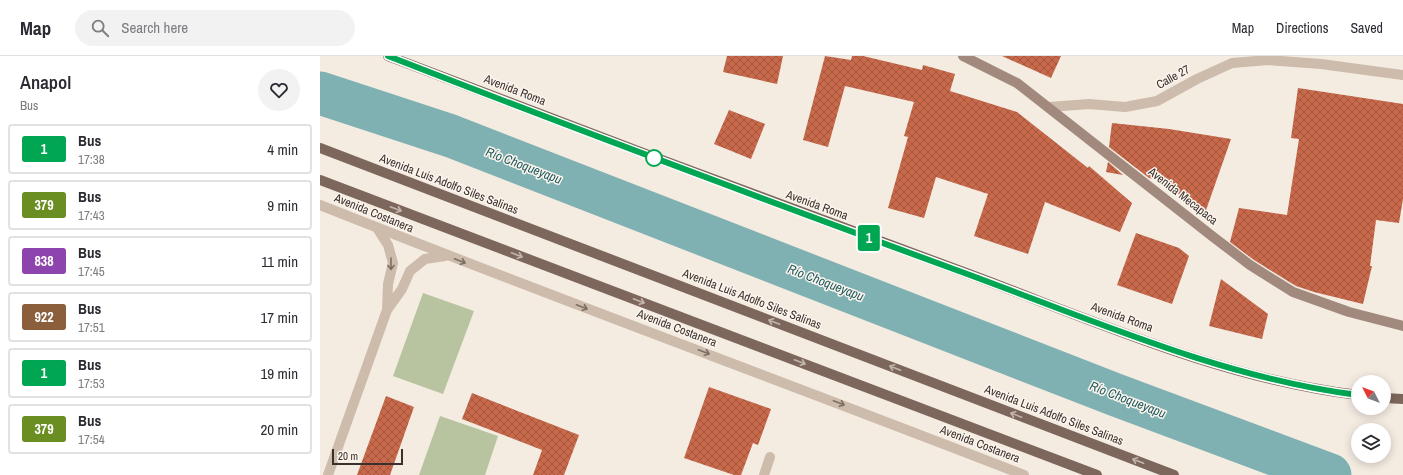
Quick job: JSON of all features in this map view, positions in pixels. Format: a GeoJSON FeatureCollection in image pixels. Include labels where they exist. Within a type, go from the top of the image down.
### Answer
{"type":"FeatureCollection","features":[{"type":"Feature","properties":{"kind":"main road","name":"Avenida Roma"},"geometry":{"type":"LineString","coordinates":[[388,56],[749,194],[1166,347],[1259,376],[1334,392],[1351,394]]}},
{"type":"Feature","properties":{"kind":"main road","name":"Avenida Luis Adolfo Siles Salinas"},"geometry":{"type":"LineString","coordinates":[[320,148],[1174,475]]}},
{"type":"Feature","properties":{"kind":"main road"},"geometry":{"type":"LineString","coordinates":[[320,180],[1097,475]]}},
{"type":"Feature","properties":{"kind":"main road"},"geometry":{"type":"LineString","coordinates":[[1391,398],[1403,399]]}},
{"type":"Feature","properties":{"kind":"street","name":"Avenida Mecapaca"},"geometry":{"type":"LineString","coordinates":[[963,56],[1017,83],[1250,265],[1293,292],[1349,312],[1403,326]]}},
{"type":"Feature","properties":{"kind":"street","name":"Calle 27"},"geometry":{"type":"LineString","coordinates":[[1049,107],[1089,104],[1125,107],[1157,101],[1197,79],[1232,63],[1254,61],[1268,60],[1321,64],[1403,75]]}},
{"type":"Feature","properties":{"kind":"street","name":"Avenida Costanera"},"geometry":{"type":"LineString","coordinates":[[320,206],[1024,475]]}},
{"type":"Feature","properties":{"kind":"street"},"geometry":{"type":"LineString","coordinates":[[328,475],[386,310],[388,284],[393,263],[388,245],[378,228]]}},
{"type":"Feature","properties":{"kind":"street"},"geometry":{"type":"LineString","coordinates":[[386,310],[402,289],[410,271],[426,259],[445,255]]}},
{"type":"Feature","properties":{"kind":"street"},"geometry":{"type":"LineString","coordinates":[[764,475],[770,457]]}},
{"type":"Feature","properties":{"kind":"green space"},"geometry":{"type":"Polygon","coordinates":[[[423,293],[474,311],[443,394],[393,376],[423,293]]]}},
{"type":"Feature","properties":{"kind":"green space"},"geometry":{"type":"Polygon","coordinates":[[[440,416],[498,436],[485,475],[419,475],[440,416]]]}},
{"type":"Feature","properties":{"kind":"building"},"geometry":{"type":"Polygon","coordinates":[[[727,56],[783,56],[777,84],[723,72],[727,56]]]}},
{"type":"Feature","properties":{"kind":"building"},"geometry":{"type":"Polygon","coordinates":[[[825,56],[851,60],[852,56],[863,56],[922,70],[923,65],[955,74],[950,91],[1017,112],[1088,168],[1089,166],[1132,203],[1120,232],[1045,202],[1028,254],[974,236],[988,194],[936,177],[924,218],[888,208],[908,137],[904,136],[914,102],[845,86],[828,147],[803,140],[825,56]]]}},
{"type":"Feature","properties":{"kind":"building"},"geometry":{"type":"Polygon","coordinates":[[[1002,56],[1061,56],[1051,78],[1002,56]]]}},
{"type":"Feature","properties":{"kind":"building"},"geometry":{"type":"Polygon","coordinates":[[[1298,88],[1403,104],[1403,199],[1399,223],[1376,220],[1370,266],[1372,266],[1363,304],[1296,286],[1254,260],[1230,242],[1239,208],[1287,215],[1299,139],[1291,138],[1298,88]]]}},
{"type":"Feature","properties":{"kind":"building"},"geometry":{"type":"Polygon","coordinates":[[[729,110],[765,124],[751,159],[714,144],[729,110]]]}},
{"type":"Feature","properties":{"kind":"building"},"geometry":{"type":"Polygon","coordinates":[[[1112,123],[1169,129],[1231,139],[1205,213],[1159,180],[1149,178],[1109,147],[1112,123]]]}},
{"type":"Feature","properties":{"kind":"building"},"geometry":{"type":"Polygon","coordinates":[[[1108,162],[1123,175],[1106,172],[1108,162]]]}},
{"type":"Feature","properties":{"kind":"building"},"geometry":{"type":"Polygon","coordinates":[[[1136,233],[1179,248],[1189,256],[1172,304],[1117,285],[1136,233]]]}},
{"type":"Feature","properties":{"kind":"building"},"geometry":{"type":"Polygon","coordinates":[[[1221,279],[1268,314],[1262,339],[1209,326],[1221,279]]]}},
{"type":"Feature","properties":{"kind":"building"},"geometry":{"type":"Polygon","coordinates":[[[709,387],[771,409],[758,445],[753,443],[741,475],[734,475],[684,458],[709,387]]]}},
{"type":"Feature","properties":{"kind":"building"},"geometry":{"type":"Polygon","coordinates":[[[472,393],[579,435],[564,475],[533,475],[542,450],[462,419],[472,393]]]}},
{"type":"Feature","properties":{"kind":"building"},"geometry":{"type":"Polygon","coordinates":[[[386,396],[414,407],[390,475],[357,475],[386,396]]]}},
{"type":"Feature","properties":{"kind":"waterway","name":"Río Choqueyapu"},"geometry":{"type":"LineString","coordinates":[[320,93],[451,136],[1116,395],[1330,475]]}},
{"type":"Feature","properties":{"kind":"bus line","name":"1"},"geometry":{"type":"LineString","coordinates":[[388,56],[749,194],[1166,347],[1259,376],[1334,392],[1351,394]]}}]}
